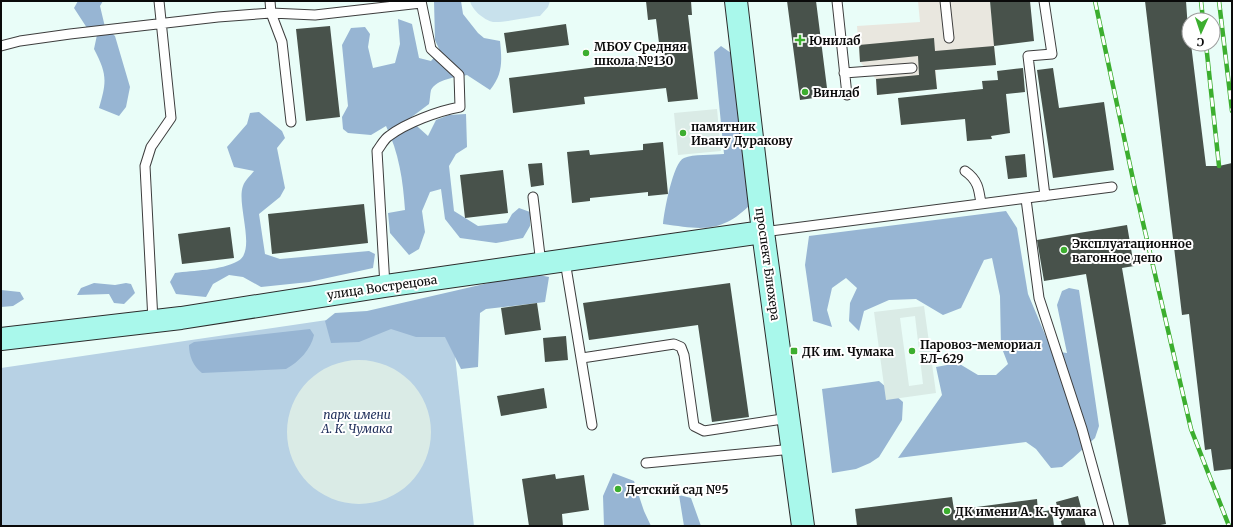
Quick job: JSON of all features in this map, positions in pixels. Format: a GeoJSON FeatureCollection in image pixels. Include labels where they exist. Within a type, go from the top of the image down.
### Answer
{"type":"FeatureCollection","features":[{"type":"Feature","properties":{"kind":"street","name":"проспект Блюхера"},"geometry":{"type":"LineString","coordinates":[[736,1],[763,232],[803,526]]}},
{"type":"Feature","properties":{"kind":"street","name":"улица Вострецова"},"geometry":{"type":"LineString","coordinates":[[1,339],[152,321],[763,232]]}},
{"type":"Feature","properties":{"kind":"lane"},"geometry":{"type":"LineString","coordinates":[[152,321],[145,166],[151,147],[171,118],[159,1]]}},
{"type":"Feature","properties":{"kind":"lane"},"geometry":{"type":"LineString","coordinates":[[270,1],[271,13],[282,42],[292,122]]}},
{"type":"Feature","properties":{"kind":"lane"},"geometry":{"type":"LineString","coordinates":[[836,1],[847,95]]}},
{"type":"Feature","properties":{"kind":"lane"},"geometry":{"type":"LineString","coordinates":[[945,1],[949,38]]}},
{"type":"Feature","properties":{"kind":"lane"},"geometry":{"type":"LineString","coordinates":[[1044,1],[1052,54],[1028,56],[1045,196]]}},
{"type":"Feature","properties":{"kind":"lane"},"geometry":{"type":"LineString","coordinates":[[1,46],[41,38],[162,23],[271,13],[316,15],[421,2],[431,49],[459,75],[460,107],[442,110],[388,136],[377,151],[385,286]]}},
{"type":"Feature","properties":{"kind":"lane"},"geometry":{"type":"LineString","coordinates":[[844,73],[912,68]]}},
{"type":"Feature","properties":{"kind":"lane"},"geometry":{"type":"LineString","coordinates":[[965,170],[973,176],[979,185],[981,204]]}},
{"type":"Feature","properties":{"kind":"lane"},"geometry":{"type":"LineString","coordinates":[[763,232],[1112,187]]}},
{"type":"Feature","properties":{"kind":"lane"},"geometry":{"type":"LineString","coordinates":[[533,196],[541,264]]}},
{"type":"Feature","properties":{"kind":"lane"},"geometry":{"type":"LineString","coordinates":[[1026,199],[1039,298],[1082,429],[1109,526]]}},
{"type":"Feature","properties":{"kind":"lane"},"geometry":{"type":"LineString","coordinates":[[565,260],[592,425]]}},
{"type":"Feature","properties":{"kind":"lane"},"geometry":{"type":"LineString","coordinates":[[582,358],[674,344],[681,347],[684,355],[694,426],[704,431],[789,418]]}},
{"type":"Feature","properties":{"kind":"lane"},"geometry":{"type":"LineString","coordinates":[[646,463],[793,449]]}},
{"type":"Feature","properties":{"kind":"shaded area"},"geometry":{"type":"Polygon","coordinates":[[[78,1],[103,1],[100,6],[105,27],[115,36],[130,87],[126,107],[119,116],[99,108],[104,78],[101,65],[94,49],[97,35],[87,28],[74,8],[78,1]]]}},
{"type":"Feature","properties":{"kind":"shaded area"},"geometry":{"type":"Polygon","coordinates":[[[434,1],[461,1],[463,14],[478,33],[484,38],[500,41],[501,67],[490,90],[467,75],[447,79],[438,83],[431,90],[429,104],[409,119],[428,136],[436,120],[449,115],[466,114],[467,147],[456,154],[449,166],[454,211],[478,226],[507,223],[512,214],[519,208],[530,212],[530,226],[523,238],[496,243],[460,238],[445,219],[441,189],[430,192],[422,211],[425,232],[419,249],[409,255],[390,233],[388,213],[405,210],[400,167],[386,126],[371,135],[348,133],[343,129],[342,117],[348,106],[342,45],[351,28],[365,27],[370,34],[368,47],[373,68],[395,63],[400,44],[398,19],[412,24],[419,58],[431,61],[440,51],[435,40],[434,1]]]}},
{"type":"Feature","properties":{"kind":"shaded area"},"geometry":{"type":"Polygon","coordinates":[[[470,1],[550,1],[548,7],[540,16],[493,22],[482,17],[473,8],[470,1]]]}},
{"type":"Feature","properties":{"kind":"shaded area"},"geometry":{"type":"Polygon","coordinates":[[[918,1],[990,1],[996,65],[936,70],[937,89],[877,95],[876,79],[860,62],[857,26],[920,22],[918,1]]]}},
{"type":"Feature","properties":{"kind":"shaded area"},"geometry":{"type":"Polygon","coordinates":[[[721,46],[731,53],[749,206],[729,221],[719,225],[699,228],[663,224],[670,188],[676,168],[680,161],[684,158],[692,156],[724,154],[714,52],[721,46]]]}},
{"type":"Feature","properties":{"kind":"shaded area"},"geometry":{"type":"Polygon","coordinates":[[[717,109],[721,151],[678,155],[674,113],[717,109]]]}},
{"type":"Feature","properties":{"kind":"shaded area"},"geometry":{"type":"Polygon","coordinates":[[[259,112],[282,131],[285,138],[277,148],[285,188],[280,197],[259,214],[265,254],[280,259],[369,251],[375,254],[373,268],[309,282],[261,287],[243,277],[229,275],[213,284],[206,297],[176,294],[170,282],[175,273],[223,267],[238,261],[243,256],[246,248],[246,238],[242,204],[243,186],[254,171],[234,167],[227,147],[247,124],[250,113],[259,112]]]}},
{"type":"Feature","properties":{"kind":"shaded area"},"geometry":{"type":"Polygon","coordinates":[[[1006,211],[1017,228],[1028,294],[1052,351],[1067,353],[1057,305],[1062,291],[1069,288],[1079,290],[1099,426],[1095,438],[1062,467],[1051,468],[1036,449],[1026,442],[898,458],[942,395],[936,367],[958,363],[978,375],[996,375],[1008,364],[1001,346],[1000,296],[992,258],[984,260],[961,308],[943,315],[916,299],[889,300],[864,311],[859,331],[849,321],[850,303],[857,288],[846,278],[832,288],[827,310],[832,327],[813,321],[805,265],[809,236],[1006,211]]]}},
{"type":"Feature","properties":{"kind":"shaded area"},"geometry":{"type":"Polygon","coordinates":[[[539,275],[549,277],[545,302],[486,309],[480,313],[478,367],[461,369],[445,337],[416,337],[391,329],[359,342],[331,343],[325,321],[335,313],[367,311],[506,279],[539,275]]]}},
{"type":"Feature","properties":{"kind":"shaded area"},"geometry":{"type":"Polygon","coordinates":[[[94,283],[115,285],[126,283],[131,284],[135,293],[124,304],[114,303],[109,294],[77,295],[81,288],[94,283]]]}},
{"type":"Feature","properties":{"kind":"shaded area"},"geometry":{"type":"Polygon","coordinates":[[[1,290],[20,292],[24,299],[13,306],[1,307],[1,290]]]}},
{"type":"Feature","properties":{"kind":"shaded area"},"geometry":{"type":"Polygon","coordinates":[[[924,306],[936,393],[886,400],[874,312],[924,306]],[[915,316],[900,318],[909,386],[923,384],[915,316]]]}},
{"type":"Feature","properties":{"kind":"shaded area"},"geometry":{"type":"Polygon","coordinates":[[[310,329],[314,335],[307,350],[300,359],[286,369],[202,373],[194,364],[190,353],[189,345],[194,342],[310,329]]]}},
{"type":"Feature","properties":{"kind":"shaded area"},"geometry":{"type":"Polygon","coordinates":[[[352,360],[366,360],[387,365],[405,376],[415,386],[426,404],[430,418],[430,446],[426,460],[415,478],[405,488],[387,499],[366,504],[352,504],[331,499],[313,488],[303,478],[292,460],[287,439],[287,425],[292,404],[303,386],[313,376],[331,365],[352,360]]]}},
{"type":"Feature","properties":{"kind":"shaded area"},"geometry":{"type":"Polygon","coordinates":[[[879,381],[903,402],[902,420],[879,457],[856,469],[832,473],[822,389],[879,381]]]}},
{"type":"Feature","properties":{"kind":"shaded area"},"geometry":{"type":"Polygon","coordinates":[[[613,473],[634,481],[644,511],[651,526],[604,526],[603,496],[613,473]]]}},
{"type":"Feature","properties":{"kind":"shaded area"},"geometry":{"type":"Polygon","coordinates":[[[679,495],[691,498],[701,526],[684,526],[679,495]]]}},
{"type":"Feature","properties":{"kind":"green space","name":"парк имени А. К. Чумака"},"geometry":{"type":"Polygon","coordinates":[[[449,302],[474,526],[1,526],[1,368],[449,302]]]}},
{"type":"Feature","properties":{"kind":"building"},"geometry":{"type":"Polygon","coordinates":[[[646,1],[691,1],[692,15],[688,15],[698,99],[668,102],[666,88],[584,97],[585,104],[513,113],[509,78],[661,59],[656,19],[648,20],[646,1]]]}},
{"type":"Feature","properties":{"kind":"building"},"geometry":{"type":"Polygon","coordinates":[[[787,1],[816,1],[828,96],[800,100],[787,1]]]}},
{"type":"Feature","properties":{"kind":"building"},"geometry":{"type":"Polygon","coordinates":[[[990,1],[1030,1],[1034,41],[994,46],[990,1]]]}},
{"type":"Feature","properties":{"kind":"building"},"geometry":{"type":"Polygon","coordinates":[[[1145,1],[1186,1],[1187,12],[1181,12],[1181,52],[1192,52],[1206,166],[1219,166],[1232,163],[1232,469],[1214,471],[1211,449],[1205,450],[1189,314],[1182,315],[1145,1]]]}},
{"type":"Feature","properties":{"kind":"building"},"geometry":{"type":"Polygon","coordinates":[[[566,24],[569,45],[507,53],[504,33],[566,24]]]}},
{"type":"Feature","properties":{"kind":"building"},"geometry":{"type":"Polygon","coordinates":[[[330,26],[340,117],[306,121],[296,29],[330,26]]]}},
{"type":"Feature","properties":{"kind":"building"},"geometry":{"type":"Polygon","coordinates":[[[934,38],[935,51],[994,46],[996,65],[935,70],[937,89],[877,95],[876,79],[919,75],[918,56],[860,62],[859,45],[934,38]]]}},
{"type":"Feature","properties":{"kind":"building"},"geometry":{"type":"Polygon","coordinates":[[[1023,68],[1025,92],[1006,94],[1010,133],[991,136],[992,139],[967,141],[965,119],[901,125],[898,98],[983,89],[982,81],[998,80],[997,71],[1023,68]]]}},
{"type":"Feature","properties":{"kind":"building"},"geometry":{"type":"Polygon","coordinates":[[[1053,68],[1059,108],[1104,102],[1114,170],[1053,178],[1037,70],[1053,68]]]}},
{"type":"Feature","properties":{"kind":"building"},"geometry":{"type":"Polygon","coordinates":[[[663,142],[668,194],[648,196],[648,192],[590,198],[590,201],[572,203],[567,152],[589,150],[590,155],[643,150],[643,144],[663,142]]]}},
{"type":"Feature","properties":{"kind":"building"},"geometry":{"type":"Polygon","coordinates":[[[1025,154],[1027,177],[1008,179],[1005,156],[1025,154]]]}},
{"type":"Feature","properties":{"kind":"building"},"geometry":{"type":"Polygon","coordinates":[[[542,163],[544,185],[531,187],[528,164],[542,163]]]}},
{"type":"Feature","properties":{"kind":"building"},"geometry":{"type":"Polygon","coordinates":[[[503,170],[508,213],[465,218],[460,175],[503,170]]]}},
{"type":"Feature","properties":{"kind":"building"},"geometry":{"type":"Polygon","coordinates":[[[364,204],[368,243],[272,254],[268,214],[364,204]]]}},
{"type":"Feature","properties":{"kind":"building"},"geometry":{"type":"Polygon","coordinates":[[[1127,225],[1134,266],[1122,268],[1166,524],[1155,526],[1129,526],[1086,274],[1044,281],[1037,240],[1127,225]]]}},
{"type":"Feature","properties":{"kind":"building"},"geometry":{"type":"Polygon","coordinates":[[[230,227],[234,258],[182,264],[178,234],[230,227]]]}},
{"type":"Feature","properties":{"kind":"building"},"geometry":{"type":"Polygon","coordinates":[[[730,283],[749,417],[712,422],[698,325],[589,340],[583,303],[730,283]]]}},
{"type":"Feature","properties":{"kind":"building"},"geometry":{"type":"Polygon","coordinates":[[[537,303],[541,330],[505,335],[501,308],[537,303]]]}},
{"type":"Feature","properties":{"kind":"building"},"geometry":{"type":"Polygon","coordinates":[[[566,336],[568,360],[545,362],[543,338],[566,336]]]}},
{"type":"Feature","properties":{"kind":"building"},"geometry":{"type":"Polygon","coordinates":[[[544,388],[547,408],[501,416],[497,396],[544,388]]]}},
{"type":"Feature","properties":{"kind":"building"},"geometry":{"type":"Polygon","coordinates":[[[555,474],[556,479],[584,475],[589,510],[562,514],[563,526],[529,526],[522,479],[555,474]]]}},
{"type":"Feature","properties":{"kind":"building"},"geometry":{"type":"Polygon","coordinates":[[[1078,496],[1086,526],[1062,526],[1056,502],[1078,496]]]}},
{"type":"Feature","properties":{"kind":"building","name":"ДК имени А. К. Чумака"},"geometry":{"type":"Polygon","coordinates":[[[952,497],[954,510],[1037,499],[1038,512],[1052,510],[1054,526],[857,526],[855,509],[952,497]]]}},
{"type":"Feature","properties":{"kind":"railway"},"geometry":{"type":"LineString","coordinates":[[1095,1],[1134,184],[1191,429],[1229,526]]}},
{"type":"Feature","properties":{"kind":"railway"},"geometry":{"type":"LineString","coordinates":[[1201,1],[1202,12]]}},
{"type":"Feature","properties":{"kind":"railway"},"geometry":{"type":"LineString","coordinates":[[1219,1],[1232,111]]}},
{"type":"Feature","properties":{"kind":"railway"},"geometry":{"type":"LineString","coordinates":[[1207,52],[1219,166]]}},
{"type":"Feature","properties":{"kind":"place","name":"Юнилаб"},"geometry":{"type":"Point","coordinates":[800,40]}},
{"type":"Feature","properties":{"kind":"place","name":"МБОУ Средняя школа №130"},"geometry":{"type":"Point","coordinates":[586,53]}},
{"type":"Feature","properties":{"kind":"place","name":"Винлаб"},"geometry":{"type":"Point","coordinates":[805,92]}},
{"type":"Feature","properties":{"kind":"place","name":"памятник Ивану Дуракову"},"geometry":{"type":"Point","coordinates":[683,133]}},
{"type":"Feature","properties":{"kind":"place","name":"Эксплуатационное вагонное депо"},"geometry":{"type":"Point","coordinates":[1064,250]}},
{"type":"Feature","properties":{"kind":"place","name":"ДК им. Чумака"},"geometry":{"type":"Point","coordinates":[794,351]}},
{"type":"Feature","properties":{"kind":"place","name":"Паровоз-мемориал ЕЛ-629"},"geometry":{"type":"Point","coordinates":[912,351]}},
{"type":"Feature","properties":{"kind":"place","name":"Детский сад №5"},"geometry":{"type":"Point","coordinates":[618,489]}},
{"type":"Feature","properties":{"kind":"place","name":"ДК имени А. К. Чумака"},"geometry":{"type":"Point","coordinates":[947,511]}}]}
